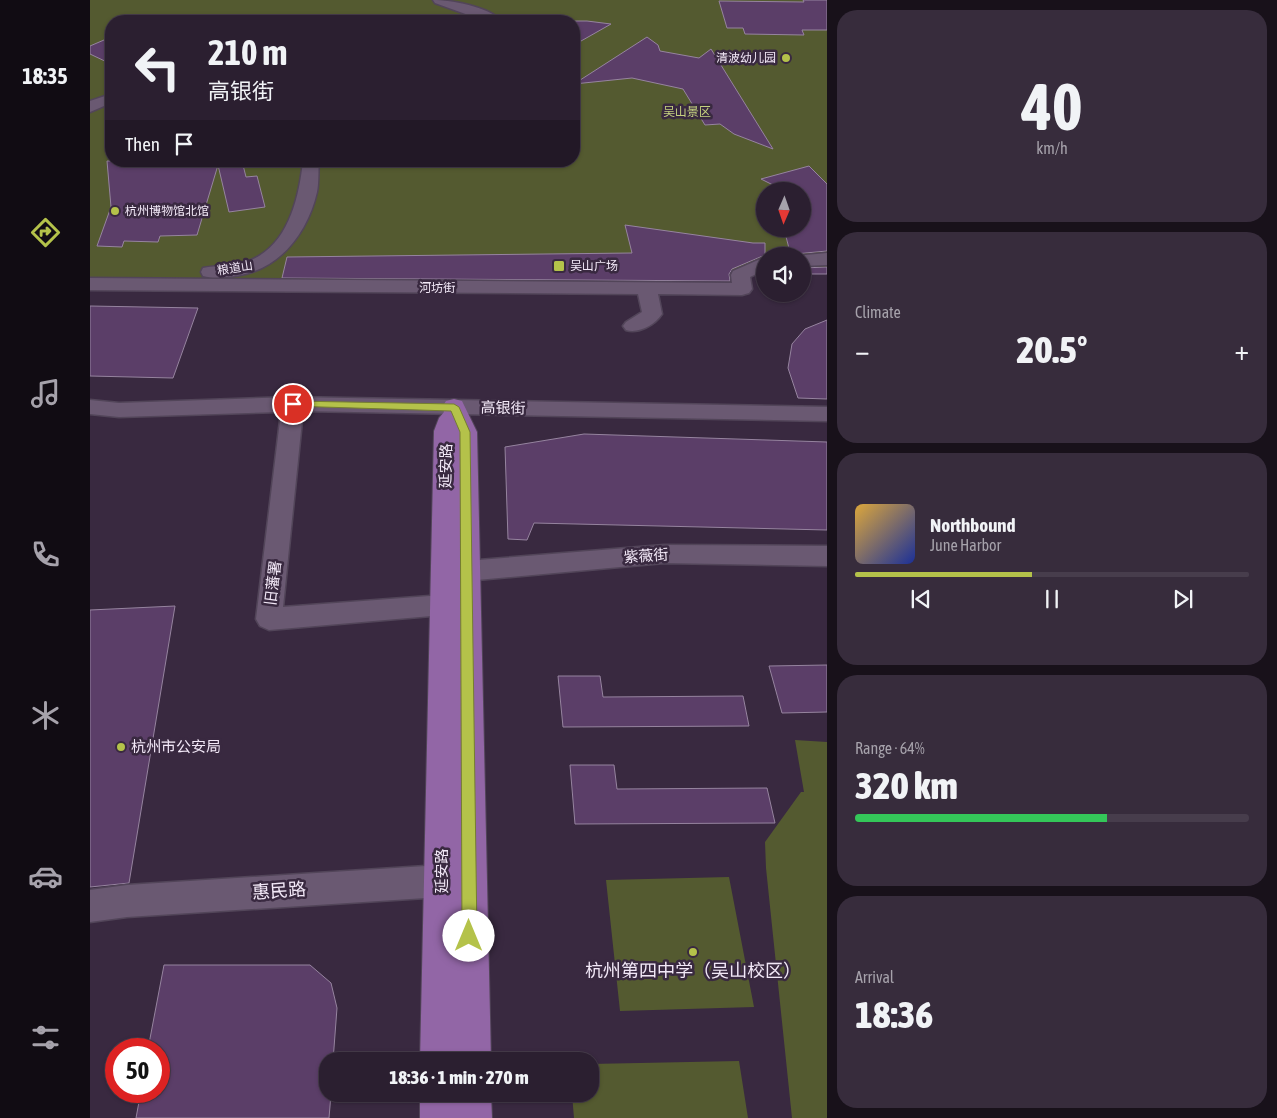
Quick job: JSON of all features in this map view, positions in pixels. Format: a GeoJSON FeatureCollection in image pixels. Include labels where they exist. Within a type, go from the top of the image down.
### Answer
{"type":"FeatureCollection","features":[{"type":"Feature","properties":{"kind":"main road","name":"延安路"},"geometry":{"type":"LineString","coordinates":[[441,1052],[455,880],[466,571],[465,432],[454,407]]}},
{"type":"Feature","properties":{"kind":"main road","name":"延安路"},"geometry":{"type":"LineString","coordinates":[[454,407],[446,432],[443,605],[455,880],[470,1052]]}},
{"type":"Feature","properties":{"kind":"main road"},"geometry":{"type":"LineString","coordinates":[[440,1102],[440,1118]]}},
{"type":"Feature","properties":{"kind":"main road"},"geometry":{"type":"LineString","coordinates":[[471,1102],[472,1118]]}},
{"type":"Feature","properties":{"kind":"street"},"geometry":{"type":"LineString","coordinates":[[440,0],[483,15]]}},
{"type":"Feature","properties":{"kind":"street"},"geometry":{"type":"LineString","coordinates":[[90,107],[105,101]]}},
{"type":"Feature","properties":{"kind":"street","name":"粮道山"},"geometry":{"type":"LineString","coordinates":[[90,271],[227,271],[256,265],[269,258],[278,250],[295,224],[308,192],[310,167]]}},
{"type":"Feature","properties":{"kind":"street"},"geometry":{"type":"LineString","coordinates":[[811,260],[827,259]]}},
{"type":"Feature","properties":{"kind":"street","name":"河坊街"},"geometry":{"type":"LineString","coordinates":[[90,284],[647,290],[742,289],[740,275],[756,267]]}},
{"type":"Feature","properties":{"kind":"street"},"geometry":{"type":"LineString","coordinates":[[633,326],[652,314],[647,290]]}},
{"type":"Feature","properties":{"kind":"street","name":"高银街"},"geometry":{"type":"LineString","coordinates":[[90,408],[119,410],[293,404],[827,414]]}},
{"type":"Feature","properties":{"kind":"street","name":"旧藩署"},"geometry":{"type":"LineString","coordinates":[[293,404],[269,619],[443,605]]}},
{"type":"Feature","properties":{"kind":"street","name":"紫薇街"},"geometry":{"type":"LineString","coordinates":[[466,571],[664,554],[827,556]]}},
{"type":"Feature","properties":{"kind":"street","name":"惠民路"},"geometry":{"type":"LineString","coordinates":[[90,906],[127,901],[455,880]]}},
{"type":"Feature","properties":{"kind":"green space","name":"吴山景区"},"geometry":{"type":"Polygon","coordinates":[[[90,0],[827,0],[827,267],[811,268],[811,247],[756,247],[756,269],[90,286],[90,0]]]}},
{"type":"Feature","properties":{"kind":"green space"},"geometry":{"type":"Polygon","coordinates":[[[795,740],[827,742],[827,1118],[792,1118],[766,868],[765,842],[801,792],[804,792],[795,740]]]}},
{"type":"Feature","properties":{"kind":"green space"},"geometry":{"type":"Polygon","coordinates":[[[729,877],[754,1007],[620,1011],[606,880],[729,877]]]}},
{"type":"Feature","properties":{"kind":"green space"},"geometry":{"type":"Polygon","coordinates":[[[739,1061],[748,1118],[574,1118],[573,1102],[599,1102],[599,1064],[739,1061]]]}},
{"type":"Feature","properties":{"kind":"building"},"geometry":{"type":"Polygon","coordinates":[[[803,0],[827,0],[827,30],[802,30],[804,35],[745,34],[743,28],[727,28],[719,1],[804,2],[803,0]]]}},
{"type":"Feature","properties":{"kind":"building"},"geometry":{"type":"Polygon","coordinates":[[[580,21],[611,24],[580,42],[580,21]]]}},
{"type":"Feature","properties":{"kind":"building"},"geometry":{"type":"Polygon","coordinates":[[[647,37],[658,45],[660,51],[699,58],[711,49],[773,149],[734,134],[720,124],[705,125],[683,89],[632,78],[580,83],[580,80],[647,37]]]}},
{"type":"Feature","properties":{"kind":"building"},"geometry":{"type":"Polygon","coordinates":[[[105,40],[105,61],[90,54],[90,46],[105,40]]]}},
{"type":"Feature","properties":{"kind":"building"},"geometry":{"type":"Polygon","coordinates":[[[809,166],[827,184],[827,251],[811,252],[811,247],[789,247],[786,238],[811,238],[811,182],[767,182],[761,179],[809,166]]]}},
{"type":"Feature","properties":{"kind":"building"},"geometry":{"type":"Polygon","coordinates":[[[108,167],[217,167],[197,235],[160,236],[158,242],[124,241],[122,247],[97,246],[111,207],[108,167]]]}},
{"type":"Feature","properties":{"kind":"building"},"geometry":{"type":"Polygon","coordinates":[[[218,167],[244,167],[246,177],[257,176],[265,207],[229,212],[218,167]]]}},
{"type":"Feature","properties":{"kind":"building","name":"吴山广场"},"geometry":{"type":"Polygon","coordinates":[[[625,225],[753,243],[765,243],[765,247],[756,247],[756,259],[732,269],[729,274],[730,281],[282,278],[287,257],[632,253],[625,225]]]}},
{"type":"Feature","properties":{"kind":"building"},"geometry":{"type":"Polygon","coordinates":[[[827,267],[827,274],[811,274],[811,268],[827,267]]]}},
{"type":"Feature","properties":{"kind":"building"},"geometry":{"type":"Polygon","coordinates":[[[90,306],[198,308],[173,378],[90,376],[90,306]]]}},
{"type":"Feature","properties":{"kind":"building"},"geometry":{"type":"Polygon","coordinates":[[[827,320],[827,399],[798,398],[788,368],[792,344],[805,329],[827,320]]]}},
{"type":"Feature","properties":{"kind":"building"},"geometry":{"type":"Polygon","coordinates":[[[584,434],[827,442],[827,530],[534,523],[527,540],[508,539],[505,447],[584,434]]]}},
{"type":"Feature","properties":{"kind":"building","name":"杭州市公安局"},"geometry":{"type":"Polygon","coordinates":[[[175,606],[129,883],[90,887],[90,610],[175,606]]]}},
{"type":"Feature","properties":{"kind":"building"},"geometry":{"type":"Polygon","coordinates":[[[827,665],[827,712],[782,713],[769,666],[827,665]]]}},
{"type":"Feature","properties":{"kind":"building"},"geometry":{"type":"Polygon","coordinates":[[[558,676],[600,676],[603,697],[743,696],[749,726],[563,727],[558,676]]]}},
{"type":"Feature","properties":{"kind":"building"},"geometry":{"type":"Polygon","coordinates":[[[570,765],[614,765],[617,789],[767,788],[775,823],[575,824],[570,765]]]}},
{"type":"Feature","properties":{"kind":"building"},"geometry":{"type":"Polygon","coordinates":[[[164,965],[310,965],[331,983],[337,1008],[334,1052],[319,1052],[319,1102],[330,1102],[329,1118],[136,1118],[139,1103],[170,1103],[170,1038],[150,1038],[164,965]]]}},
{"type":"Feature","properties":{"kind":"place","name":"清波幼儿园"},"geometry":{"type":"Point","coordinates":[786,58]}},
{"type":"Feature","properties":{"kind":"place","name":"杭州博物馆北馆"},"geometry":{"type":"Point","coordinates":[115,211]}},
{"type":"Feature","properties":{"kind":"place","name":"吴山广场"},"geometry":{"type":"Point","coordinates":[559,266]}},
{"type":"Feature","properties":{"kind":"place","name":"杭州市公安局"},"geometry":{"type":"Point","coordinates":[121,747]}},
{"type":"Feature","properties":{"kind":"place","name":"杭州第四中学（吴山校区）"},"geometry":{"type":"Point","coordinates":[693,952]}},
{"type":"Feature","properties":{"kind":"route"},"geometry":{"type":"LineString","coordinates":[[293,404],[454,407],[465,432],[469,936]]}}]}
